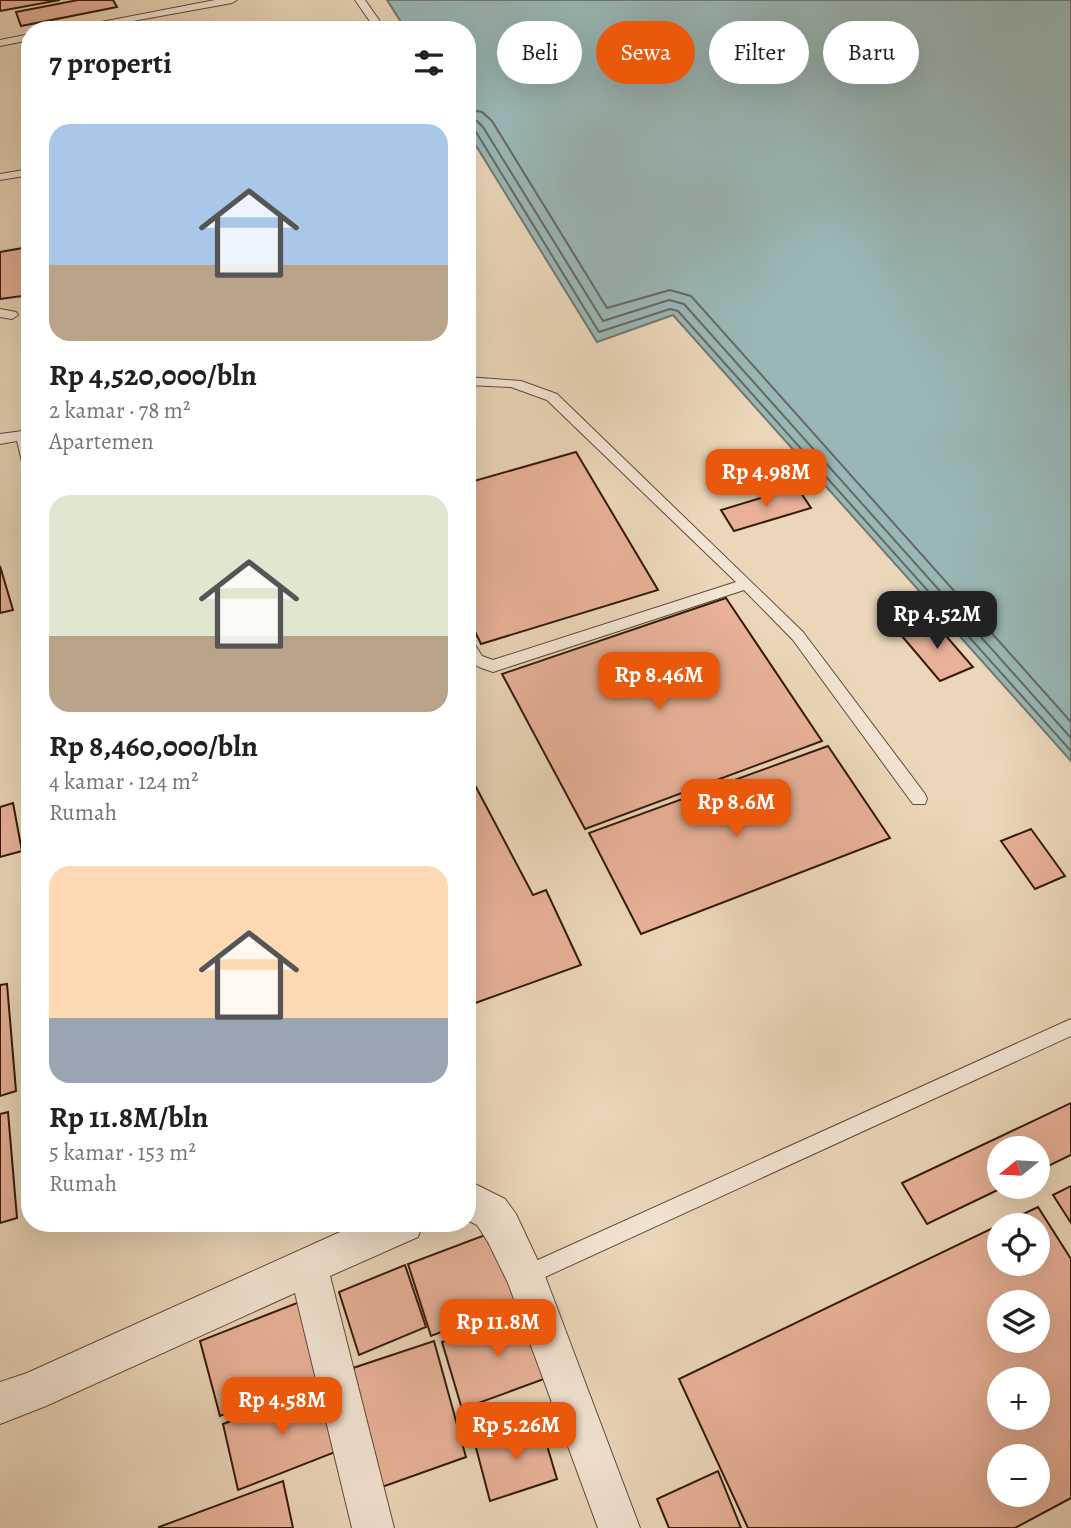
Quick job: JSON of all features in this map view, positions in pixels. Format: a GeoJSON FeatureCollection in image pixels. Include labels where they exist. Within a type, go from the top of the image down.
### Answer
{"type":"FeatureCollection","features":[{"type":"Feature","properties":{"kind":"street"},"geometry":{"type":"LineString","coordinates":[[476,1204],[491,1212],[502,1228],[525,1276],[619,1528]]}},
{"type":"Feature","properties":{"kind":"street"},"geometry":{"type":"LineString","coordinates":[[0,1403],[32,1392],[383,1232]]}},
{"type":"Feature","properties":{"kind":"street"},"geometry":{"type":"LineString","coordinates":[[308,1265],[373,1528]]}},
{"type":"Feature","properties":{"kind":"lane"},"geometry":{"type":"LineString","coordinates":[[99,21],[137,11],[232,0]]}},
{"type":"Feature","properties":{"kind":"lane"},"geometry":{"type":"LineString","coordinates":[[360,0],[375,21]]}},
{"type":"Feature","properties":{"kind":"lane"},"geometry":{"type":"LineString","coordinates":[[0,43],[21,39]]}},
{"type":"Feature","properties":{"kind":"lane"},"geometry":{"type":"LineString","coordinates":[[0,177],[21,174]]}},
{"type":"Feature","properties":{"kind":"lane"},"geometry":{"type":"LineString","coordinates":[[476,381],[511,381],[535,388],[552,397],[798,636],[919,799]]}},
{"type":"Feature","properties":{"kind":"lane"},"geometry":{"type":"LineString","coordinates":[[0,439],[21,437]]}},
{"type":"Feature","properties":{"kind":"lane"},"geometry":{"type":"LineString","coordinates":[[476,656],[482,664],[502,664],[747,584]]}},
{"type":"Feature","properties":{"kind":"lane"},"geometry":{"type":"LineString","coordinates":[[525,1276],[1071,1027]]}},
{"type":"Feature","properties":{"kind":"water"},"geometry":{"type":"Polygon","coordinates":[[[387,0],[1071,0],[1071,761],[673,315],[597,342],[476,146],[476,21],[400,21],[387,0]]]}},
{"type":"Feature","properties":{"kind":"building"},"geometry":{"type":"Polygon","coordinates":[[[0,0],[60,0],[0,11],[0,0]]]}},
{"type":"Feature","properties":{"kind":"building"},"geometry":{"type":"Polygon","coordinates":[[[78,0],[113,0],[117,7],[46,21],[21,21],[21,26],[16,12],[78,0]]]}},
{"type":"Feature","properties":{"kind":"building"},"geometry":{"type":"Polygon","coordinates":[[[21,248],[21,296],[0,299],[0,252],[21,248]]]}},
{"type":"Feature","properties":{"kind":"building"},"geometry":{"type":"Polygon","coordinates":[[[576,452],[658,590],[481,644],[476,634],[476,480],[576,452]]]}},
{"type":"Feature","properties":{"kind":"building"},"geometry":{"type":"Polygon","coordinates":[[[797,487],[811,508],[734,531],[721,510],[797,487]]]}},
{"type":"Feature","properties":{"kind":"building"},"geometry":{"type":"Polygon","coordinates":[[[0,566],[13,610],[0,613],[0,566]]]}},
{"type":"Feature","properties":{"kind":"building"},"geometry":{"type":"Polygon","coordinates":[[[726,598],[822,741],[585,829],[502,674],[726,598]]]}},
{"type":"Feature","properties":{"kind":"building"},"geometry":{"type":"Polygon","coordinates":[[[934,622],[973,667],[940,681],[901,635],[934,622]]]}},
{"type":"Feature","properties":{"kind":"building"},"geometry":{"type":"Polygon","coordinates":[[[828,746],[890,838],[641,934],[589,833],[828,746]]]}},
{"type":"Feature","properties":{"kind":"building"},"geometry":{"type":"Polygon","coordinates":[[[476,787],[533,895],[546,890],[581,965],[476,1003],[476,787]]]}},
{"type":"Feature","properties":{"kind":"building"},"geometry":{"type":"Polygon","coordinates":[[[13,803],[21,851],[0,857],[0,807],[13,803]]]}},
{"type":"Feature","properties":{"kind":"building"},"geometry":{"type":"Polygon","coordinates":[[[1031,829],[1065,876],[1035,889],[1001,841],[1031,829]]]}},
{"type":"Feature","properties":{"kind":"building"},"geometry":{"type":"Polygon","coordinates":[[[7,984],[16,1091],[0,1096],[0,985],[7,984]]]}},
{"type":"Feature","properties":{"kind":"building"},"geometry":{"type":"Polygon","coordinates":[[[1071,1103],[1071,1155],[1050,1165],[1050,1136],[1001,1136],[1071,1103]]]}},
{"type":"Feature","properties":{"kind":"building"},"geometry":{"type":"Polygon","coordinates":[[[8,1112],[17,1218],[0,1223],[0,1114],[8,1112]]]}},
{"type":"Feature","properties":{"kind":"building"},"geometry":{"type":"Polygon","coordinates":[[[987,1143],[987,1195],[927,1224],[902,1183],[987,1143]]]}},
{"type":"Feature","properties":{"kind":"building"},"geometry":{"type":"Polygon","coordinates":[[[1071,1186],[1071,1223],[1053,1195],[1071,1186]]]}},
{"type":"Feature","properties":{"kind":"building"},"geometry":{"type":"Polygon","coordinates":[[[1038,1207],[1042,1213],[1025,1213],[1038,1207]]]}},
{"type":"Feature","properties":{"kind":"building"},"geometry":{"type":"Polygon","coordinates":[[[1050,1226],[1071,1259],[1071,1498],[1015,1528],[748,1528],[679,1379],[987,1231],[987,1276],[1050,1276],[1050,1226]]]}},
{"type":"Feature","properties":{"kind":"building"},"geometry":{"type":"Polygon","coordinates":[[[493,1232],[518,1302],[431,1336],[408,1264],[493,1232]]]}},
{"type":"Feature","properties":{"kind":"building"},"geometry":{"type":"Polygon","coordinates":[[[405,1265],[426,1327],[359,1355],[339,1292],[405,1265]]]}},
{"type":"Feature","properties":{"kind":"building"},"geometry":{"type":"Polygon","coordinates":[[[302,1301],[324,1374],[220,1416],[200,1341],[302,1301]]]}},
{"type":"Feature","properties":{"kind":"building"},"geometry":{"type":"Polygon","coordinates":[[[533,1309],[555,1375],[462,1409],[442,1342],[533,1309]]]}},
{"type":"Feature","properties":{"kind":"building"},"geometry":{"type":"Polygon","coordinates":[[[434,1341],[466,1457],[382,1487],[353,1368],[434,1341]]]}},
{"type":"Feature","properties":{"kind":"building"},"geometry":{"type":"Polygon","coordinates":[[[326,1385],[343,1449],[238,1490],[223,1424],[326,1385]]]}},
{"type":"Feature","properties":{"kind":"building"},"geometry":{"type":"Polygon","coordinates":[[[540,1422],[557,1479],[490,1501],[475,1444],[540,1422]]]}},
{"type":"Feature","properties":{"kind":"building"},"geometry":{"type":"Polygon","coordinates":[[[718,1471],[741,1528],[669,1528],[657,1499],[718,1471]]]}},
{"type":"Feature","properties":{"kind":"building"},"geometry":{"type":"Polygon","coordinates":[[[283,1481],[293,1528],[159,1528],[159,1527],[283,1481]]]}}]}
